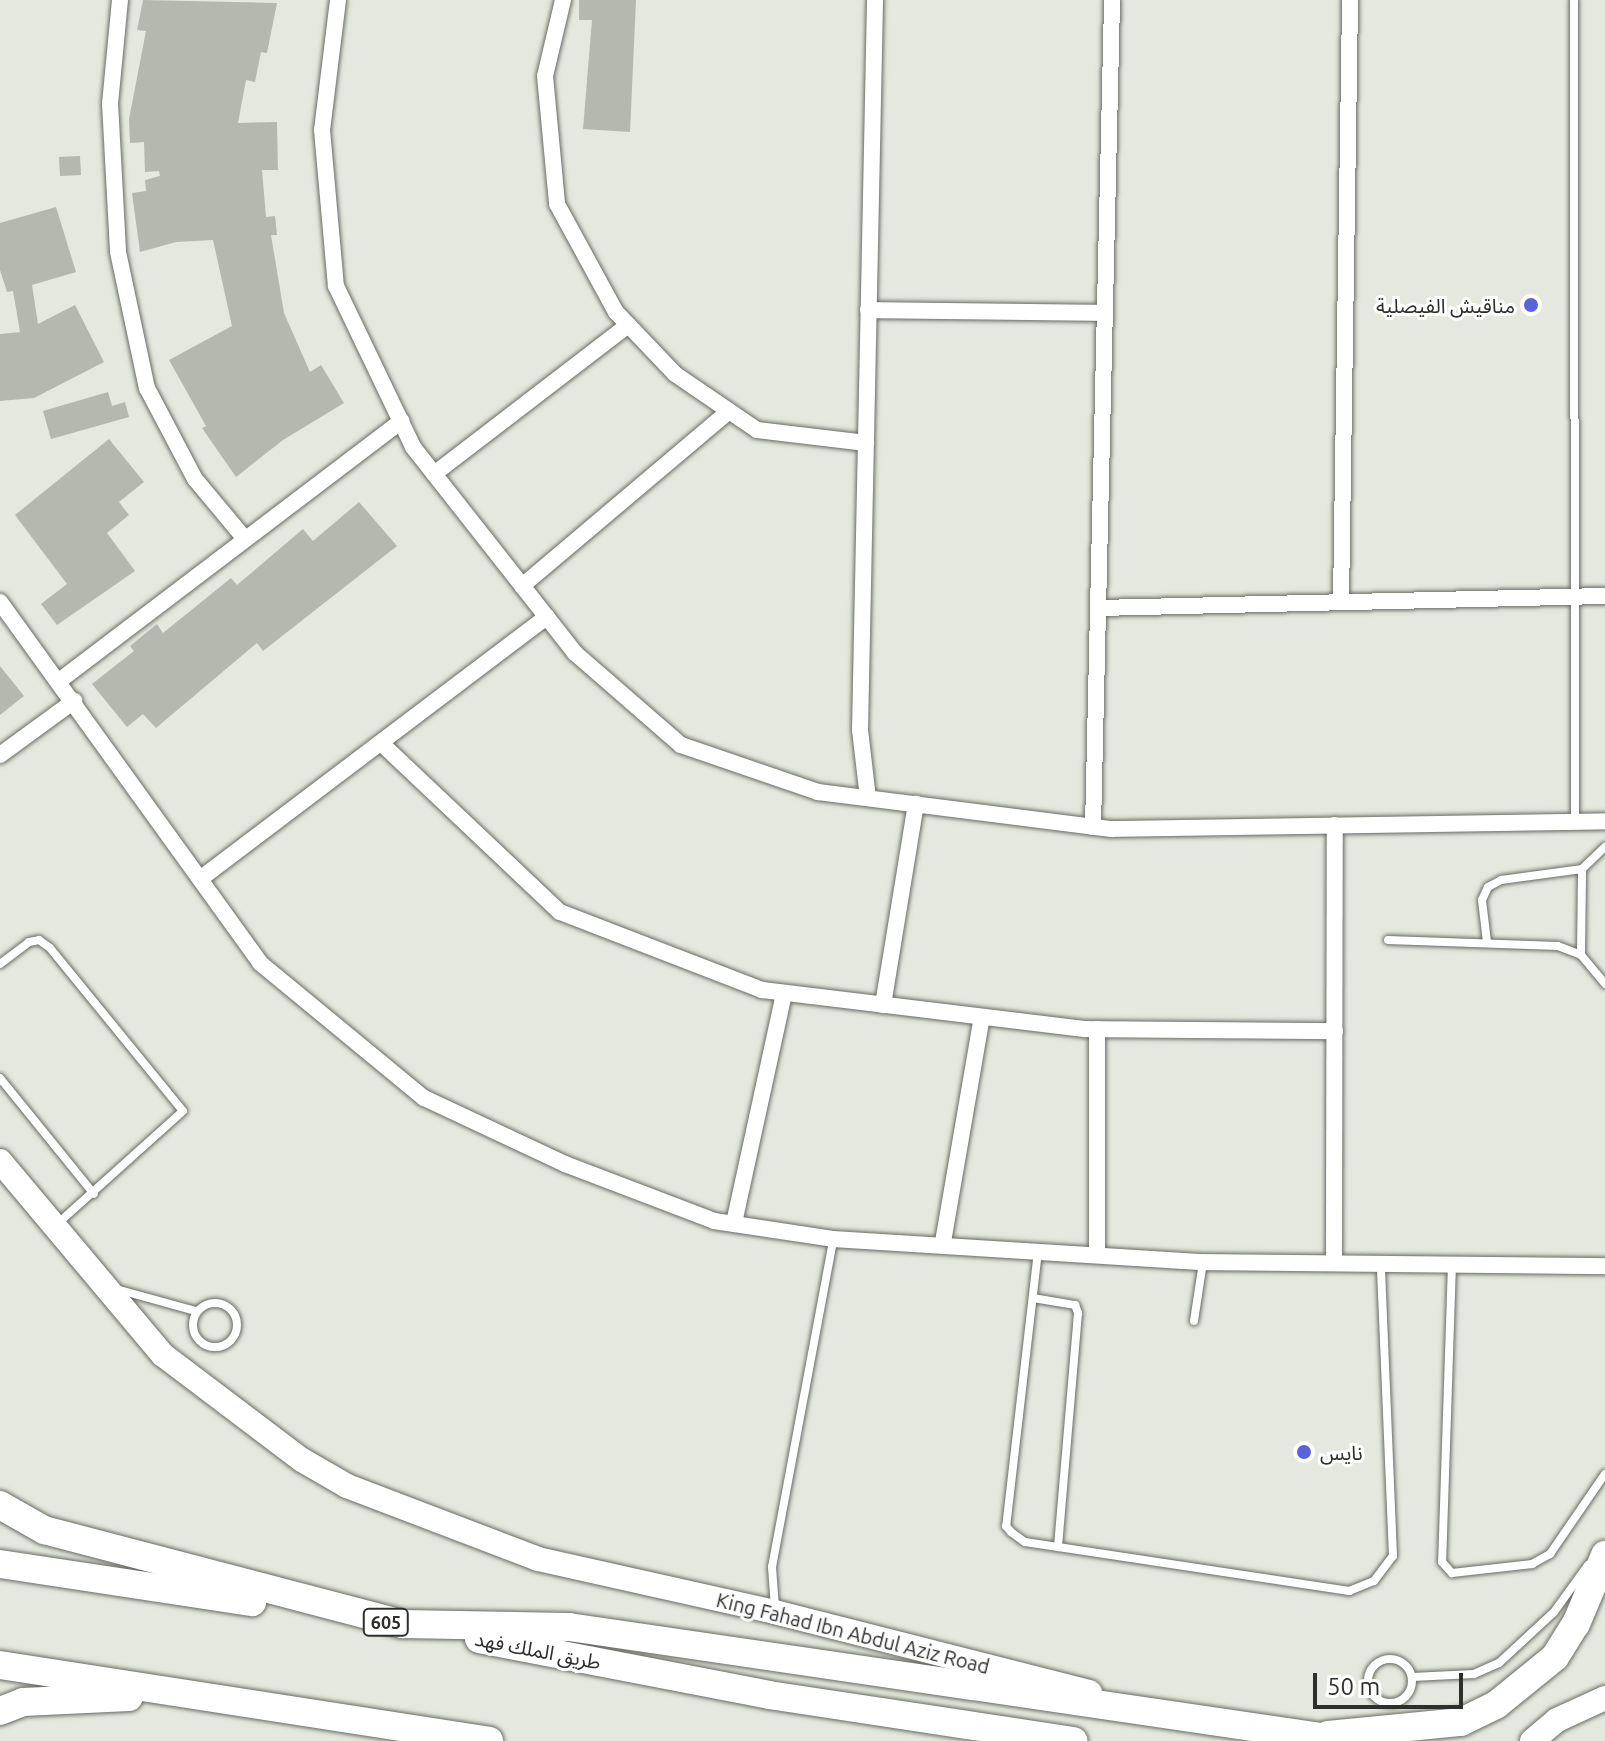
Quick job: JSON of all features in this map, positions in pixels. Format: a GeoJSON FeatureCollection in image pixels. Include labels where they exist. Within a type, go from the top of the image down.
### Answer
{"type":"FeatureCollection","features":[{"type":"Feature","properties":{"kind":"highway"},"geometry":{"type":"LineString","coordinates":[[0,1505],[44,1530],[403,1624],[569,1627],[1349,1741]]}},
{"type":"Feature","properties":{"kind":"highway"},"geometry":{"type":"LineString","coordinates":[[1319,1738],[1461,1722],[1496,1705],[1555,1657],[1576,1624],[1605,1555]]}},
{"type":"Feature","properties":{"kind":"highway","name":"طريق الملك فهد"},"geometry":{"type":"LineString","coordinates":[[0,1564],[403,1624],[769,1695],[1074,1741]]}},
{"type":"Feature","properties":{"kind":"highway"},"geometry":{"type":"LineString","coordinates":[[0,1665],[489,1741]]}},
{"type":"Feature","properties":{"kind":"highway"},"geometry":{"type":"LineString","coordinates":[[0,1711],[23,1702],[190,1694]]}},
{"type":"Feature","properties":{"kind":"main road","name":"King Fahad Ibn Abdul Aziz Road"},"geometry":{"type":"LineString","coordinates":[[0,1161],[52,1229],[163,1355],[302,1460],[347,1486],[538,1559],[775,1612],[1166,1712]]}},
{"type":"Feature","properties":{"kind":"main road"},"geometry":{"type":"LineString","coordinates":[[1532,1741],[1557,1720],[1605,1698]]}},
{"type":"Feature","properties":{"kind":"street"},"geometry":{"type":"LineString","coordinates":[[120,0],[110,103],[118,252],[147,388],[195,479],[245,539]]}},
{"type":"Feature","properties":{"kind":"street"},"geometry":{"type":"LineString","coordinates":[[338,0],[322,130],[336,286],[401,421],[434,474],[575,653],[681,745],[818,792],[1093,827],[1605,821]]}},
{"type":"Feature","properties":{"kind":"street"},"geometry":{"type":"LineString","coordinates":[[563,0],[545,76],[557,204],[628,325],[675,374],[757,430],[866,443]]}},
{"type":"Feature","properties":{"kind":"street"},"geometry":{"type":"LineString","coordinates":[[868,798],[860,730],[875,0]]}},
{"type":"Feature","properties":{"kind":"street"},"geometry":{"type":"LineString","coordinates":[[1093,827],[1112,0]]}},
{"type":"Feature","properties":{"kind":"street"},"geometry":{"type":"LineString","coordinates":[[1341,602],[1350,0]]}},
{"type":"Feature","properties":{"kind":"street"},"geometry":{"type":"LineString","coordinates":[[868,310],[1105,313]]}},
{"type":"Feature","properties":{"kind":"street"},"geometry":{"type":"LineString","coordinates":[[434,474],[628,325]]}},
{"type":"Feature","properties":{"kind":"street"},"geometry":{"type":"LineString","coordinates":[[522,586],[729,411]]}},
{"type":"Feature","properties":{"kind":"street"},"geometry":{"type":"LineString","coordinates":[[59,681],[401,421]]}},
{"type":"Feature","properties":{"kind":"street"},"geometry":{"type":"LineString","coordinates":[[1098,608],[1605,596]]}},
{"type":"Feature","properties":{"kind":"street"},"geometry":{"type":"LineString","coordinates":[[0,602],[260,963],[424,1098],[565,1164],[714,1221],[833,1239],[943,1242],[1203,1262],[1334,1260],[1381,1264],[1605,1266]]}},
{"type":"Feature","properties":{"kind":"street"},"geometry":{"type":"LineString","coordinates":[[200,879],[547,617]]}},
{"type":"Feature","properties":{"kind":"street"},"geometry":{"type":"LineString","coordinates":[[0,755],[74,701]]}},
{"type":"Feature","properties":{"kind":"street"},"geometry":{"type":"LineString","coordinates":[[381,743],[560,912],[762,990],[1097,1029],[1335,1031]]}},
{"type":"Feature","properties":{"kind":"street"},"geometry":{"type":"LineString","coordinates":[[883,1005],[916,804]]}},
{"type":"Feature","properties":{"kind":"street"},"geometry":{"type":"LineString","coordinates":[[1334,1260],[1335,825]]}},
{"type":"Feature","properties":{"kind":"street"},"geometry":{"type":"LineString","coordinates":[[734,1223],[784,993]]}},
{"type":"Feature","properties":{"kind":"street"},"geometry":{"type":"LineString","coordinates":[[943,1242],[982,1017]]}},
{"type":"Feature","properties":{"kind":"street"},"geometry":{"type":"LineString","coordinates":[[1097,1029],[1097,1254]]}},
{"type":"Feature","properties":{"kind":"lane"},"geometry":{"type":"LineString","coordinates":[[1574,0],[1575,822]]}},
{"type":"Feature","properties":{"kind":"lane"},"geometry":{"type":"LineString","coordinates":[[1487,942],[1482,900],[1488,887],[1501,880],[1582,869],[1605,847]]}},
{"type":"Feature","properties":{"kind":"lane"},"geometry":{"type":"LineString","coordinates":[[1581,955],[1582,869]]}},
{"type":"Feature","properties":{"kind":"lane"},"geometry":{"type":"LineString","coordinates":[[0,964],[39,940],[179,1101],[183,1111],[176,1121],[52,1229]]}},
{"type":"Feature","properties":{"kind":"lane"},"geometry":{"type":"LineString","coordinates":[[1388,940],[1558,946],[1581,955],[1605,984]]}},
{"type":"Feature","properties":{"kind":"lane"},"geometry":{"type":"LineString","coordinates":[[0,1078],[94,1194]]}},
{"type":"Feature","properties":{"kind":"lane"},"geometry":{"type":"LineString","coordinates":[[775,1612],[772,1567],[833,1239]]}},
{"type":"Feature","properties":{"kind":"lane"},"geometry":{"type":"LineString","coordinates":[[1038,1251],[1006,1526],[1025,1542],[1349,1591],[1374,1581],[1393,1556],[1381,1264]]}},
{"type":"Feature","properties":{"kind":"lane"},"geometry":{"type":"LineString","coordinates":[[1194,1321],[1203,1262]]}},
{"type":"Feature","properties":{"kind":"lane"},"geometry":{"type":"LineString","coordinates":[[1452,1263],[1442,1562],[1452,1573],[1532,1564],[1550,1554],[1605,1474]]}},
{"type":"Feature","properties":{"kind":"lane"},"geometry":{"type":"LineString","coordinates":[[100,1285],[196,1311]]}},
{"type":"Feature","properties":{"kind":"lane"},"geometry":{"type":"LineString","coordinates":[[1033,1298],[1075,1305],[1078,1313],[1058,1547]]}},
{"type":"Feature","properties":{"kind":"lane"},"geometry":{"type":"LineString","coordinates":[[205,1304],[228,1306],[238,1327],[233,1338],[222,1346],[208,1346],[196,1338],[192,1325],[196,1311],[205,1304]]}},
{"type":"Feature","properties":{"kind":"lane"},"geometry":{"type":"LineString","coordinates":[[1412,1677],[1474,1674],[1499,1663],[1554,1612],[1605,1542]]}},
{"type":"Feature","properties":{"kind":"lane"},"geometry":{"type":"LineString","coordinates":[[1384,1659],[1405,1664],[1412,1677],[1406,1697],[1392,1704],[1378,1700],[1369,1688],[1369,1674],[1384,1659]]}},
{"type":"Feature","properties":{"kind":"building"},"geometry":{"type":"Polygon","coordinates":[[[143,0],[277,3],[267,53],[261,52],[255,82],[246,80],[238,123],[277,122],[278,170],[262,170],[266,217],[275,216],[277,235],[271,235],[284,313],[310,372],[321,365],[344,403],[283,440],[236,477],[202,428],[206,426],[169,360],[232,326],[213,240],[176,242],[140,252],[132,193],[146,191],[145,180],[160,176],[159,171],[145,172],[144,142],[130,143],[129,119],[146,31],[137,30],[143,0]]]}},
{"type":"Feature","properties":{"kind":"building"},"geometry":{"type":"Polygon","coordinates":[[[579,0],[636,0],[630,132],[583,129],[592,20],[579,20],[579,0]]]}},
{"type":"Feature","properties":{"kind":"building"},"geometry":{"type":"Polygon","coordinates":[[[80,156],[81,175],[60,176],[59,157],[80,156]]]}},
{"type":"Feature","properties":{"kind":"building"},"geometry":{"type":"Polygon","coordinates":[[[56,207],[76,272],[32,285],[38,324],[75,305],[104,362],[34,398],[0,401],[0,334],[20,332],[13,291],[7,292],[0,270],[0,223],[56,207]]]}},
{"type":"Feature","properties":{"kind":"building"},"geometry":{"type":"Polygon","coordinates":[[[108,392],[112,406],[125,402],[129,417],[51,439],[43,411],[108,392]]]}},
{"type":"Feature","properties":{"kind":"building"},"geometry":{"type":"Polygon","coordinates":[[[109,439],[144,482],[119,502],[129,515],[107,533],[135,571],[57,625],[41,604],[67,584],[15,515],[109,439]]]}},
{"type":"Feature","properties":{"kind":"building"},"geometry":{"type":"Polygon","coordinates":[[[359,502],[397,546],[263,651],[257,643],[156,728],[143,714],[127,727],[92,684],[134,651],[130,646],[157,624],[163,633],[231,578],[237,585],[303,529],[313,541],[359,502]]]}},
{"type":"Feature","properties":{"kind":"building"},"geometry":{"type":"Polygon","coordinates":[[[0,666],[24,696],[0,715],[0,666]]]}},
{"type":"Feature","properties":{"kind":"place","name":"مناقيش الفيصلية"},"geometry":{"type":"Point","coordinates":[1531,305]}},
{"type":"Feature","properties":{"kind":"place","name":"نايس"},"geometry":{"type":"Point","coordinates":[1304,1452]}}]}
